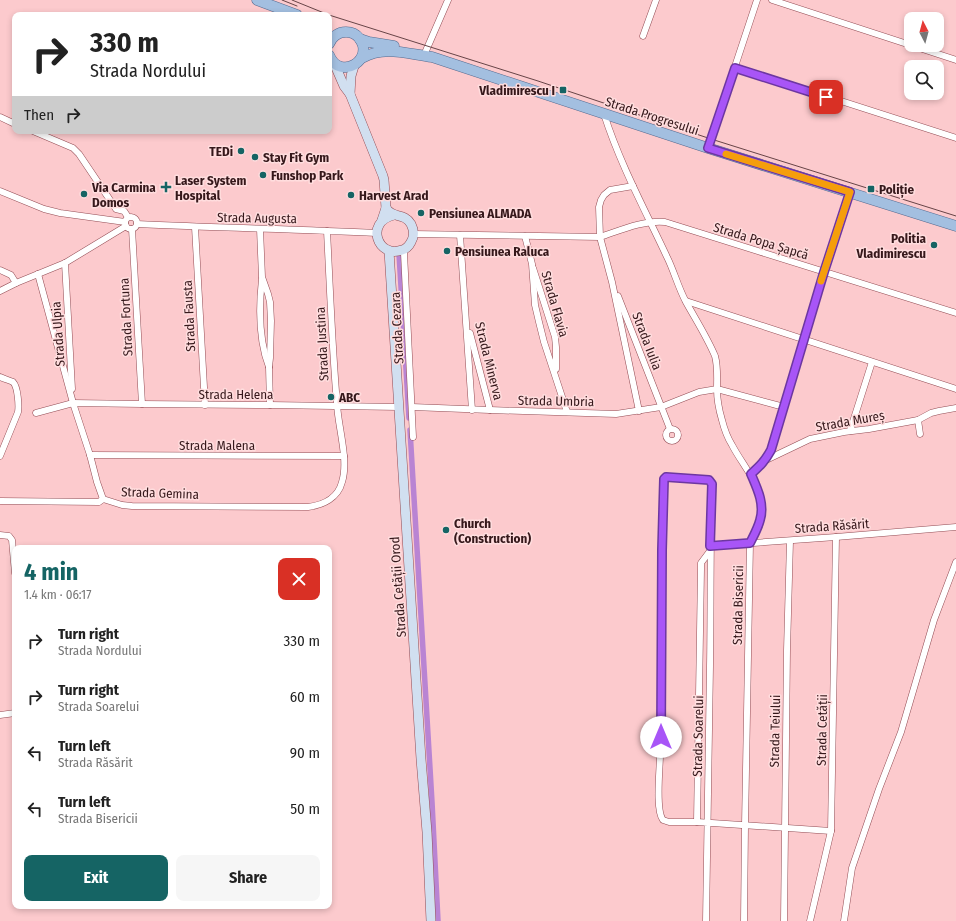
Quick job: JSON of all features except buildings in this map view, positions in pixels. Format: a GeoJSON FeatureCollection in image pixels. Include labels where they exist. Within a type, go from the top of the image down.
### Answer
{"type":"FeatureCollection","features":[{"type":"Feature","properties":{"kind":"main road"},"geometry":{"type":"LineString","coordinates":[[257,0],[287,12]]}},
{"type":"Feature","properties":{"kind":"main road"},"geometry":{"type":"LineString","coordinates":[[332,29],[341,33]]}},
{"type":"Feature","properties":{"kind":"main road"},"geometry":{"type":"LineString","coordinates":[[332,39],[334,36],[341,33]]}},
{"type":"Feature","properties":{"kind":"main road","name":"Strada Progresului"},"geometry":{"type":"LineString","coordinates":[[341,33],[352,33],[360,39],[369,42],[403,48],[428,55],[708,148],[956,226]]}},
{"type":"Feature","properties":{"kind":"main road"},"geometry":{"type":"LineString","coordinates":[[332,59],[344,67],[354,66],[362,58],[364,50],[360,39]]}},
{"type":"Feature","properties":{"kind":"main road","name":"Strada Progresului"},"geometry":{"type":"LineString","coordinates":[[362,58],[373,52],[384,51],[428,55]]}},
{"type":"Feature","properties":{"kind":"street"},"geometry":{"type":"LineString","coordinates":[[428,55],[448,0]]}},
{"type":"Feature","properties":{"kind":"street"},"geometry":{"type":"LineString","coordinates":[[643,36],[656,0]]}},
{"type":"Feature","properties":{"kind":"street"},"geometry":{"type":"LineString","coordinates":[[708,148],[757,0]]}},
{"type":"Feature","properties":{"kind":"street"},"geometry":{"type":"LineString","coordinates":[[772,0],[956,60]]}},
{"type":"Feature","properties":{"kind":"street"},"geometry":{"type":"LineString","coordinates":[[332,59],[344,86],[350,94],[383,176],[386,208],[382,220],[378,226],[377,233],[380,244],[389,250],[400,251],[411,243],[414,234],[413,228],[406,218],[400,215],[394,215],[388,216],[382,220]]}},
{"type":"Feature","properties":{"kind":"street"},"geometry":{"type":"LineString","coordinates":[[350,94],[351,76],[354,66]]}},
{"type":"Feature","properties":{"kind":"street"},"geometry":{"type":"LineString","coordinates":[[735,68],[956,138]]}},
{"type":"Feature","properties":{"kind":"street","name":"Strada Bisericii"},"geometry":{"type":"LineString","coordinates":[[604,114],[615,145],[633,186],[668,258],[686,301],[715,356],[718,375],[717,389],[719,411],[728,438],[739,458],[751,474],[758,491],[761,505],[760,522],[750,543],[744,921]]}},
{"type":"Feature","properties":{"kind":"street"},"geometry":{"type":"LineString","coordinates":[[0,117],[12,123]]}},
{"type":"Feature","properties":{"kind":"street"},"geometry":{"type":"LineString","coordinates":[[40,134],[73,148],[116,208],[124,211],[128,224]]}},
{"type":"Feature","properties":{"kind":"street","name":"Strada Iulia"},"geometry":{"type":"LineString","coordinates":[[633,186],[610,190],[604,195],[599,207],[600,237],[612,282],[639,411]]}},
{"type":"Feature","properties":{"kind":"street"},"geometry":{"type":"LineString","coordinates":[[0,191],[44,209],[60,213],[128,224],[135,228],[137,224],[135,218],[132,217],[128,224],[65,263],[0,291]]}},
{"type":"Feature","properties":{"kind":"street"},"geometry":{"type":"LineString","coordinates":[[751,474],[766,460],[771,450],[803,339],[850,192]]}},
{"type":"Feature","properties":{"kind":"street"},"geometry":{"type":"LineString","coordinates":[[386,208],[389,213],[394,215]]}},
{"type":"Feature","properties":{"kind":"street"},"geometry":{"type":"LineString","coordinates":[[414,234],[600,237],[650,222]]}},
{"type":"Feature","properties":{"kind":"street","name":"Strada Popa Șapcă"},"geometry":{"type":"LineString","coordinates":[[650,222],[665,222],[956,313]]}},
{"type":"Feature","properties":{"kind":"street","name":"Strada Fortuna"},"geometry":{"type":"LineString","coordinates":[[128,224],[142,404]]}},
{"type":"Feature","properties":{"kind":"street","name":"Strada Augusta"},"geometry":{"type":"LineString","coordinates":[[137,224],[377,233]]}},
{"type":"Feature","properties":{"kind":"street","name":"Strada Fausta"},"geometry":{"type":"LineString","coordinates":[[196,227],[205,405]]}},
{"type":"Feature","properties":{"kind":"street"},"geometry":{"type":"LineString","coordinates":[[260,229],[262,341],[265,358],[269,368]]}},
{"type":"Feature","properties":{"kind":"street","name":"Strada Justina"},"geometry":{"type":"LineString","coordinates":[[327,231],[337,406],[344,456]]}},
{"type":"Feature","properties":{"kind":"street","name":"Strada Minerva"},"geometry":{"type":"LineString","coordinates":[[460,235],[472,410]]}},
{"type":"Feature","properties":{"kind":"street","name":"Strada Flavia"},"geometry":{"type":"LineString","coordinates":[[525,236],[532,264],[555,337],[556,375]]}},
{"type":"Feature","properties":{"kind":"street","name":"Strada Cezara"},"geometry":{"type":"LineString","coordinates":[[404,249],[413,437]]}},
{"type":"Feature","properties":{"kind":"street","name":"Strada Cetății Orod"},"geometry":{"type":"LineString","coordinates":[[389,250],[421,759],[427,832],[431,921]]}},
{"type":"Feature","properties":{"kind":"street","name":"Strada Ulpia"},"geometry":{"type":"LineString","coordinates":[[65,263],[73,403]]}},
{"type":"Feature","properties":{"kind":"street","name":"Strada Flavia"},"geometry":{"type":"LineString","coordinates":[[532,264],[535,304],[539,322],[567,412]]}},
{"type":"Feature","properties":{"kind":"street"},"geometry":{"type":"LineString","coordinates":[[0,270],[11,275],[16,283]]}},
{"type":"Feature","properties":{"kind":"street","name":"Strada Gemina"},"geometry":{"type":"LineString","coordinates":[[38,274],[73,403],[90,455],[96,482],[103,499],[132,506],[315,506],[334,497],[340,489],[344,475],[344,456]]}},
{"type":"Feature","properties":{"kind":"street"},"geometry":{"type":"LineString","coordinates":[[262,277],[269,298],[271,339],[269,368],[270,405]]}},
{"type":"Feature","properties":{"kind":"street","name":"Strada Iulia"},"geometry":{"type":"LineString","coordinates":[[612,282],[670,429]]}},
{"type":"Feature","properties":{"kind":"street"},"geometry":{"type":"LineString","coordinates":[[686,301],[956,389]]}},
{"type":"Feature","properties":{"kind":"street","name":"Strada Minerva"},"geometry":{"type":"LineString","coordinates":[[466,318],[490,410]]}},
{"type":"Feature","properties":{"kind":"street"},"geometry":{"type":"LineString","coordinates":[[850,431],[872,362]]}},
{"type":"Feature","properties":{"kind":"street"},"geometry":{"type":"LineString","coordinates":[[0,377],[15,384],[19,404],[18,412],[0,456]]}},
{"type":"Feature","properties":{"kind":"street"},"geometry":{"type":"LineString","coordinates":[[717,389],[784,406]]}},
{"type":"Feature","properties":{"kind":"street","name":"Strada Umbria"},"geometry":{"type":"LineString","coordinates":[[472,410],[616,414],[661,407],[699,392],[717,389]]}},
{"type":"Feature","properties":{"kind":"street","name":"Strada Helena"},"geometry":{"type":"LineString","coordinates":[[36,413],[73,403],[399,406]]}},
{"type":"Feature","properties":{"kind":"street"},"geometry":{"type":"LineString","coordinates":[[412,407],[472,410]]}},
{"type":"Feature","properties":{"kind":"street","name":"Strada Mureș"},"geometry":{"type":"LineString","coordinates":[[766,460],[821,436],[918,420],[931,413],[956,408]]}},
{"type":"Feature","properties":{"kind":"street"},"geometry":{"type":"LineString","coordinates":[[918,420],[920,434]]}},
{"type":"Feature","properties":{"kind":"street","name":"Strada Malena"},"geometry":{"type":"LineString","coordinates":[[90,455],[344,456]]}},
{"type":"Feature","properties":{"kind":"street","name":"Strada Soarelui"},"geometry":{"type":"LineString","coordinates":[[706,921],[712,484],[707,479],[666,477],[664,479],[662,550],[659,808],[662,819],[666,822],[697,822],[701,569],[702,562],[710,548]]}},
{"type":"Feature","properties":{"kind":"street"},"geometry":{"type":"LineString","coordinates":[[0,501],[99,502],[103,499]]}},
{"type":"Feature","properties":{"kind":"street","name":"Strada Răsărit"},"geometry":{"type":"LineString","coordinates":[[710,548],[750,543],[836,538],[956,527]]}},
{"type":"Feature","properties":{"kind":"street"},"geometry":{"type":"LineString","coordinates":[[0,535],[9,536],[12,540],[12,545]]}},
{"type":"Feature","properties":{"kind":"street","name":"Strada Cetății"},"geometry":{"type":"LineString","coordinates":[[810,921],[831,831],[836,538]]}},
{"type":"Feature","properties":{"kind":"street","name":"Strada Teiului"},"geometry":{"type":"LineString","coordinates":[[784,921],[787,643],[790,541]]}},
{"type":"Feature","properties":{"kind":"street"},"geometry":{"type":"LineString","coordinates":[[844,921],[852,868],[879,789],[901,732],[934,620],[956,562]]}},
{"type":"Feature","properties":{"kind":"street"},"geometry":{"type":"LineString","coordinates":[[0,715],[12,714]]}},
{"type":"Feature","properties":{"kind":"street"},"geometry":{"type":"LineString","coordinates":[[699,726],[709,726]]}},
{"type":"Feature","properties":{"kind":"street"},"geometry":{"type":"LineString","coordinates":[[697,822],[708,824],[831,831]]}},
{"type":"Feature","properties":{"kind":"waterway"},"geometry":{"type":"LineString","coordinates":[[399,254],[409,418]]}},
{"type":"Feature","properties":{"kind":"waterway"},"geometry":{"type":"LineString","coordinates":[[410,430],[438,921]]}},
{"type":"Feature","properties":{"kind":"tram line"},"geometry":{"type":"LineString","coordinates":[[282,0],[297,6]]}},
{"type":"Feature","properties":{"kind":"tram line"},"geometry":{"type":"LineString","coordinates":[[292,0],[322,12]]}},
{"type":"Feature","properties":{"kind":"tram line"},"geometry":{"type":"LineString","coordinates":[[332,16],[538,81],[711,139],[956,216]]}},
{"type":"Feature","properties":{"kind":"slow traffic"},"geometry":{"type":"LineString","coordinates":[[726,154],[850,192],[821,281]]}},
{"type":"Feature","properties":{"kind":"place","name":"Vladimirescu I"},"geometry":{"type":"Point","coordinates":[563,90]}},
{"type":"Feature","properties":{"kind":"place","name":"TEDi"},"geometry":{"type":"Point","coordinates":[241,151]}},
{"type":"Feature","properties":{"kind":"place","name":"Stay Fit Gym"},"geometry":{"type":"Point","coordinates":[255,157]}},
{"type":"Feature","properties":{"kind":"place","name":"Funshop Park"},"geometry":{"type":"Point","coordinates":[263,175]}},
{"type":"Feature","properties":{"kind":"place","name":"Laser System Hospital"},"geometry":{"type":"Point","coordinates":[166,187]}},
{"type":"Feature","properties":{"kind":"place","name":"Poliție"},"geometry":{"type":"Point","coordinates":[871,189]}},
{"type":"Feature","properties":{"kind":"place","name":"Via Carmina Domos"},"geometry":{"type":"Point","coordinates":[84,194]}},
{"type":"Feature","properties":{"kind":"place","name":"Harvest Arad"},"geometry":{"type":"Point","coordinates":[351,195]}},
{"type":"Feature","properties":{"kind":"place","name":"Pensiunea ALMADA"},"geometry":{"type":"Point","coordinates":[421,213]}},
{"type":"Feature","properties":{"kind":"place","name":"Politia Vladimirescu"},"geometry":{"type":"Point","coordinates":[934,245]}},
{"type":"Feature","properties":{"kind":"place","name":"Pensiunea Raluca"},"geometry":{"type":"Point","coordinates":[447,251]}},
{"type":"Feature","properties":{"kind":"place","name":"ABC"},"geometry":{"type":"Point","coordinates":[331,397]}},
{"type":"Feature","properties":{"kind":"place","name":"Church (Construction)"},"geometry":{"type":"Point","coordinates":[446,530]}},
{"type":"Feature","properties":{"kind":"route"},"geometry":{"type":"LineString","coordinates":[[661,737],[664,479],[666,477],[707,479],[711,481],[710,546],[750,543],[760,522],[761,515],[761,505],[758,491],[751,474],[766,460],[771,450],[803,339],[850,192],[708,148],[735,68],[826,97]]}}]}
